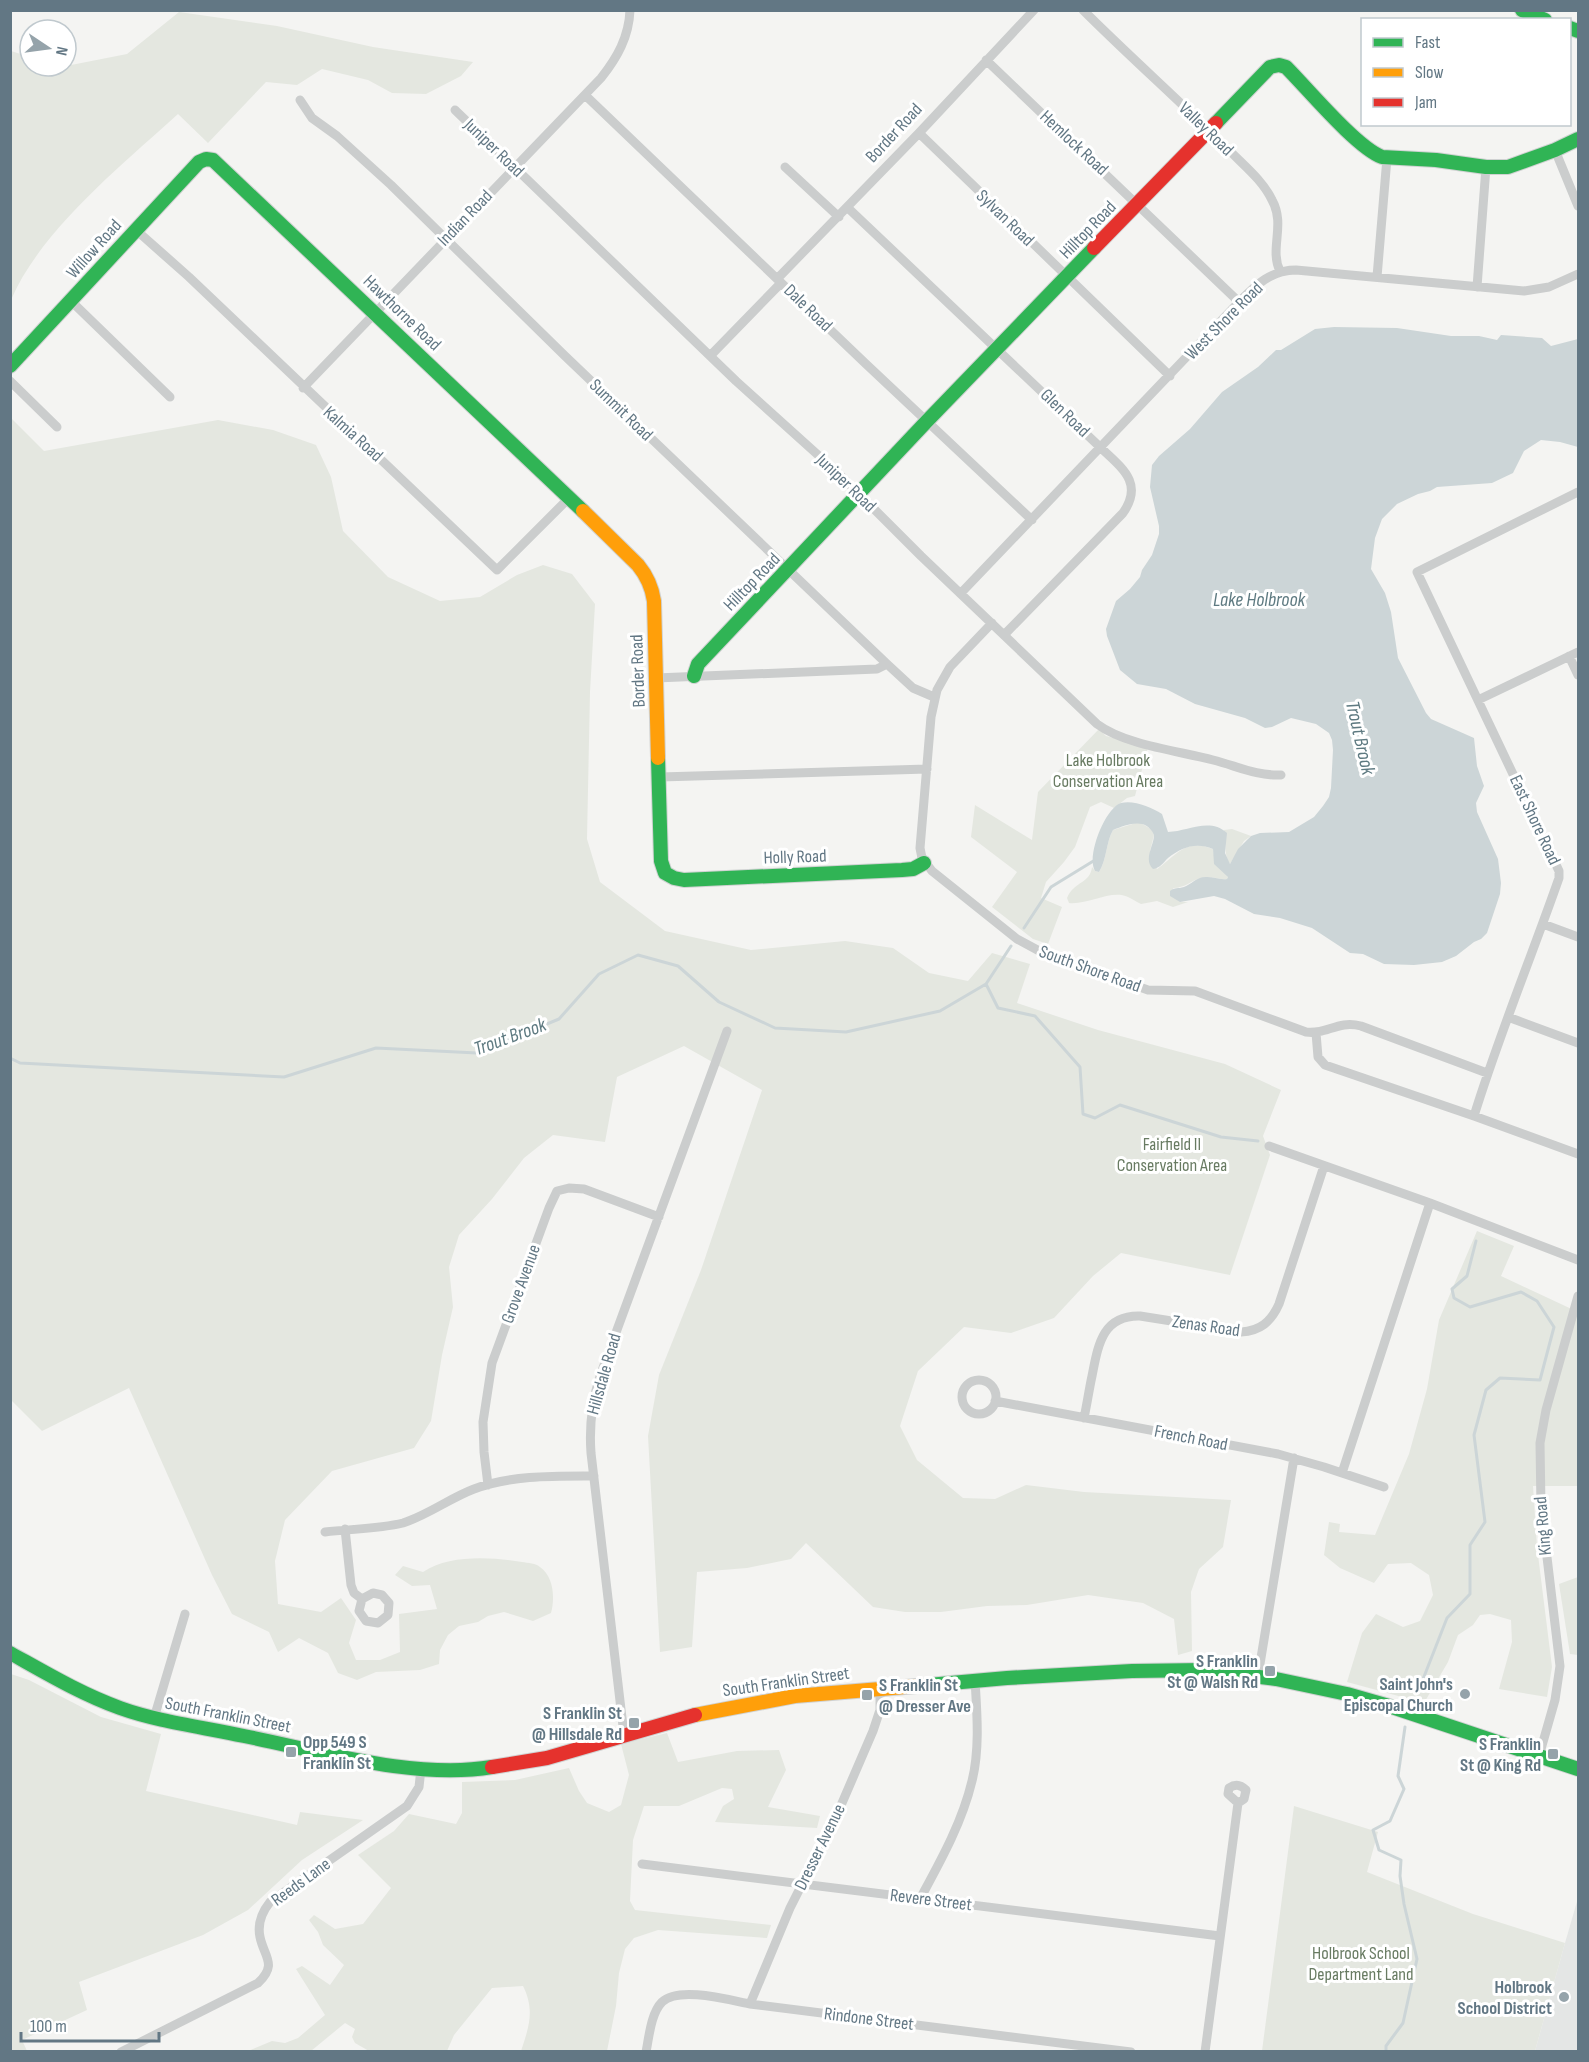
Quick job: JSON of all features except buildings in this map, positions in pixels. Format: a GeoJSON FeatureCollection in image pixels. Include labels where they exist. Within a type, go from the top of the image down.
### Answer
{"type":"FeatureCollection","features":[{"type":"Feature","properties":{"kind":"street","name":"Indian Road"},"geometry":{"type":"LineString","coordinates":[[303,388],[606,71],[620,51],[629,28],[630,10]]}},
{"type":"Feature","properties":{"kind":"street","name":"Border Road"},"geometry":{"type":"LineString","coordinates":[[710,356],[1034,10]]}},
{"type":"Feature","properties":{"kind":"street","name":"Valley Road"},"geometry":{"type":"LineString","coordinates":[[1083,10],[1260,182],[1274,202],[1279,221],[1276,260],[1280,272]]}},
{"type":"Feature","properties":{"kind":"street"},"geometry":{"type":"LineString","coordinates":[[1522,10],[1540,18]]}},
{"type":"Feature","properties":{"kind":"street","name":"Hemlock Road"},"geometry":{"type":"LineString","coordinates":[[986,60],[1239,302]]}},
{"type":"Feature","properties":{"kind":"street","name":"Hilltop Road"},"geometry":{"type":"LineString","coordinates":[[694,676],[694,669],[698,664],[927,421],[1268,70],[1279,64],[1291,71],[1365,148],[1387,158],[1436,160],[1486,167],[1514,166],[1578,139]]}},
{"type":"Feature","properties":{"kind":"street","name":"Dale Road"},"geometry":{"type":"LineString","coordinates":[[585,95],[1032,520]]}},
{"type":"Feature","properties":{"kind":"street","name":"Summit Road"},"geometry":{"type":"LineString","coordinates":[[300,100],[317,122],[337,136],[385,179],[887,664],[913,688],[934,697]]}},
{"type":"Feature","properties":{"kind":"street","name":"Juniper Road"},"geometry":{"type":"LineString","coordinates":[[455,110],[710,356],[859,493],[1093,720],[1107,731],[1162,748],[1220,762],[1252,773],[1281,775]]}},
{"type":"Feature","properties":{"kind":"street","name":"Sylvan Road"},"geometry":{"type":"LineString","coordinates":[[919,134],[1170,376]]}},
{"type":"Feature","properties":{"kind":"street"},"geometry":{"type":"LineString","coordinates":[[1555,150],[1578,206]]}},
{"type":"Feature","properties":{"kind":"street"},"geometry":{"type":"LineString","coordinates":[[1377,278],[1387,158]]}},
{"type":"Feature","properties":{"kind":"street","name":"Willow Road"},"geometry":{"type":"LineString","coordinates":[[10,366],[199,162],[206,159]]}},
{"type":"Feature","properties":{"kind":"street","name":"Hawthorne Road"},"geometry":{"type":"LineString","coordinates":[[206,159],[215,162],[375,312],[568,499]]}},
{"type":"Feature","properties":{"kind":"street"},"geometry":{"type":"LineString","coordinates":[[785,167],[839,217]]}},
{"type":"Feature","properties":{"kind":"street"},"geometry":{"type":"LineString","coordinates":[[1477,287],[1486,167]]}},
{"type":"Feature","properties":{"kind":"street","name":"Glen Road"},"geometry":{"type":"LineString","coordinates":[[848,208],[999,349],[1124,471],[1132,483],[1133,492],[1130,503],[1116,520],[1004,635]]}},
{"type":"Feature","properties":{"kind":"street","name":"Kalmia Road"},"geometry":{"type":"LineString","coordinates":[[136,230],[189,277],[303,388],[416,491],[497,570],[568,499]]}},
{"type":"Feature","properties":{"kind":"street","name":"West Shore Road"},"geometry":{"type":"LineString","coordinates":[[961,593],[1239,302],[1259,283],[1280,272],[1296,270],[1524,291],[1536,290],[1578,274]]}},
{"type":"Feature","properties":{"kind":"street"},"geometry":{"type":"LineString","coordinates":[[71,302],[170,396]]}},
{"type":"Feature","properties":{"kind":"street"},"geometry":{"type":"LineString","coordinates":[[10,381],[57,427]]}},
{"type":"Feature","properties":{"kind":"street","name":"East Shore Road"},"geometry":{"type":"LineString","coordinates":[[1474,1116],[1487,1073],[1559,878],[1558,868],[1417,572],[1578,492]]}},
{"type":"Feature","properties":{"kind":"street","name":"Border Road"},"geometry":{"type":"LineString","coordinates":[[568,499],[638,565],[650,583],[654,601],[661,861],[663,870],[668,875]]}},
{"type":"Feature","properties":{"kind":"street"},"geometry":{"type":"LineString","coordinates":[[924,863],[920,848],[934,697],[946,672],[992,623]]}},
{"type":"Feature","properties":{"kind":"street"},"geometry":{"type":"LineString","coordinates":[[1478,700],[1574,654],[1578,675]]}},
{"type":"Feature","properties":{"kind":"street"},"geometry":{"type":"LineString","coordinates":[[656,678],[877,669],[887,664]]}},
{"type":"Feature","properties":{"kind":"street"},"geometry":{"type":"LineString","coordinates":[[660,777],[927,769]]}},
{"type":"Feature","properties":{"kind":"street","name":"Holly Road"},"geometry":{"type":"LineString","coordinates":[[668,875],[684,880],[903,870],[924,863]]}},
{"type":"Feature","properties":{"kind":"street","name":"South Shore Road"},"geometry":{"type":"LineString","coordinates":[[924,863],[936,876],[1011,934],[1036,950],[1142,989],[1195,991],[1302,1031],[1316,1033]]}},
{"type":"Feature","properties":{"kind":"street"},"geometry":{"type":"LineString","coordinates":[[1543,924],[1578,937]]}},
{"type":"Feature","properties":{"kind":"street"},"geometry":{"type":"LineString","coordinates":[[1508,1017],[1578,1043]]}},
{"type":"Feature","properties":{"kind":"street"},"geometry":{"type":"LineString","coordinates":[[1487,1073],[1361,1026],[1344,1024],[1316,1033],[1317,1057],[1325,1065],[1578,1154]]}},
{"type":"Feature","properties":{"kind":"street","name":"Hillsdale Road"},"geometry":{"type":"LineString","coordinates":[[624,1735],[590,1423],[596,1391],[727,1031]]}},
{"type":"Feature","properties":{"kind":"street"},"geometry":{"type":"LineString","coordinates":[[1269,1146],[1430,1203],[1578,1260]]}},
{"type":"Feature","properties":{"kind":"street","name":"Zenas Road"},"geometry":{"type":"LineString","coordinates":[[1084,1418],[1098,1347],[1105,1332],[1117,1321],[1140,1316],[1240,1332],[1252,1331],[1267,1323],[1279,1304],[1324,1166]]}},
{"type":"Feature","properties":{"kind":"street","name":"Grove Avenue"},"geometry":{"type":"LineString","coordinates":[[488,1485],[483,1422],[492,1364],[557,1191],[576,1187],[659,1217]]}},
{"type":"Feature","properties":{"kind":"street"},"geometry":{"type":"LineString","coordinates":[[1342,1473],[1430,1203]]}},
{"type":"Feature","properties":{"kind":"street","name":"King Road"},"geometry":{"type":"LineString","coordinates":[[1539,1756],[1555,1700],[1560,1666],[1541,1516],[1540,1443],[1546,1410],[1578,1296]]}},
{"type":"Feature","properties":{"kind":"street","name":"French Road"},"geometry":{"type":"LineString","coordinates":[[995,1401],[1294,1458],[1384,1487]]}},
{"type":"Feature","properties":{"kind":"street"},"geometry":{"type":"LineString","coordinates":[[1258,1676],[1294,1458]]}},
{"type":"Feature","properties":{"kind":"street"},"geometry":{"type":"LineString","coordinates":[[325,1532],[403,1523],[474,1489],[488,1485],[529,1478],[594,1476]]}},
{"type":"Feature","properties":{"kind":"street"},"geometry":{"type":"LineString","coordinates":[[345,1529],[351,1585],[354,1593],[362,1599]]}},
{"type":"Feature","properties":{"kind":"street"},"geometry":{"type":"LineString","coordinates":[[154,1718],[185,1614]]}},
{"type":"Feature","properties":{"kind":"street","name":"South Franklin Street"},"geometry":{"type":"LineString","coordinates":[[10,1653],[94,1699],[123,1710],[378,1763],[421,1768],[460,1770],[501,1767],[547,1758],[690,1716],[743,1704],[815,1694],[975,1680],[1203,1670],[1258,1676],[1368,1700],[1578,1769]]}},
{"type":"Feature","properties":{"kind":"street"},"geometry":{"type":"LineString","coordinates":[[920,1899],[958,1823],[972,1780],[977,1726],[975,1680]]}},
{"type":"Feature","properties":{"kind":"street","name":"Dresser Avenue"},"geometry":{"type":"LineString","coordinates":[[750,2004],[802,1884],[836,1817],[873,1731],[880,1710],[880,1688]]}},
{"type":"Feature","properties":{"kind":"street","name":"Reeds Lane"},"geometry":{"type":"LineString","coordinates":[[121,2052],[258,1983],[266,1976],[269,1957],[260,1937],[259,1924],[263,1911],[270,1902],[407,1806],[419,1787],[421,1768]]}},
{"type":"Feature","properties":{"kind":"street"},"geometry":{"type":"LineString","coordinates":[[1205,2052],[1238,1803]]}},
{"type":"Feature","properties":{"kind":"street","name":"Revere Street"},"geometry":{"type":"LineString","coordinates":[[642,1864],[1220,1936]]}},
{"type":"Feature","properties":{"kind":"street","name":"Rindone Street"},"geometry":{"type":"LineString","coordinates":[[646,2052],[650,2030],[661,2003],[672,1995],[711,1996],[750,2004],[1131,2052]]}},
{"type":"Feature","properties":{"kind":"shaded area","name":"Holbrook School District"},"geometry":{"type":"Polygon","coordinates":[[[1578,1898],[1578,2051],[1535,2051],[1565,1943],[1578,1898]]]}},
{"type":"Feature","properties":{"kind":"green space"},"geometry":{"type":"Polygon","coordinates":[[[179,12],[277,26],[373,47],[473,62],[461,76],[426,94],[392,93],[368,80],[322,69],[297,85],[266,82],[208,143],[178,114],[62,224],[24,274],[11,300],[11,51],[18,53],[18,78],[78,78],[78,64],[127,54],[179,12]]]}},
{"type":"Feature","properties":{"kind":"green space","name":"Fairfield II Conservation Area"},"geometry":{"type":"Polygon","coordinates":[[[10,417],[44,451],[218,420],[273,430],[316,445],[331,477],[343,531],[388,577],[440,601],[480,597],[517,575],[543,565],[572,574],[595,604],[590,692],[587,839],[600,882],[665,931],[751,950],[845,941],[893,948],[929,973],[968,981],[992,953],[1030,964],[1017,1003],[1098,1030],[1225,1064],[1281,1090],[1263,1136],[1270,1155],[1230,1275],[1121,1253],[1093,1276],[1054,1318],[1011,1333],[964,1327],[918,1371],[900,1426],[917,1460],[963,1498],[995,1499],[1026,1485],[1084,1492],[1231,1500],[1223,1547],[1199,1569],[1191,1592],[1192,1651],[1178,1655],[1174,1619],[1143,1603],[1088,1595],[1027,1605],[987,1606],[941,1612],[905,1612],[873,1607],[806,1543],[791,1559],[747,1568],[697,1572],[692,1647],[660,1652],[648,1436],[659,1375],[701,1270],[762,1090],[684,1046],[617,1077],[605,1142],[553,1135],[524,1158],[492,1199],[459,1235],[449,1267],[453,1307],[431,1421],[414,1448],[332,1471],[285,1520],[275,1561],[278,1604],[321,1612],[341,1598],[356,1620],[349,1643],[356,1660],[380,1660],[400,1652],[399,1614],[437,1609],[430,1585],[412,1586],[395,1575],[403,1566],[423,1572],[445,1562],[471,1558],[534,1564],[545,1571],[551,1582],[553,1601],[551,1613],[533,1621],[504,1612],[488,1616],[478,1622],[459,1626],[448,1635],[440,1650],[439,1664],[420,1670],[376,1672],[357,1680],[338,1673],[328,1653],[299,1638],[278,1652],[269,1632],[232,1614],[212,1575],[129,1388],[42,1431],[11,1400],[10,417]]]}},
{"type":"Feature","properties":{"kind":"green space","name":"Lake Holbrook Conservation Area"},"geometry":{"type":"Polygon","coordinates":[[[1099,729],[1106,736],[1148,747],[1135,796],[1127,798],[1114,808],[1101,802],[1090,807],[1075,847],[1046,882],[1041,898],[1062,907],[1048,944],[1033,939],[992,907],[1017,872],[971,837],[975,805],[1032,840],[1038,792],[1099,729]]]}},
{"type":"Feature","properties":{"kind":"green space"},"geometry":{"type":"Polygon","coordinates":[[[1139,822],[1151,829],[1154,835],[1150,851],[1157,869],[1188,847],[1203,846],[1213,849],[1227,879],[1204,877],[1173,888],[1180,902],[1188,902],[1173,907],[1157,901],[1141,904],[1121,895],[1069,903],[1067,898],[1070,892],[1088,877],[1092,867],[1099,872],[1113,830],[1139,822]]]}},
{"type":"Feature","properties":{"kind":"green space"},"geometry":{"type":"Polygon","coordinates":[[[1232,829],[1251,836],[1244,841],[1230,864],[1224,830],[1232,829]]]}},
{"type":"Feature","properties":{"kind":"green space"},"geometry":{"type":"Polygon","coordinates":[[[1477,1231],[1514,1246],[1501,1276],[1578,1312],[1578,1486],[1533,1486],[1537,1547],[1552,1667],[1547,1697],[1499,1689],[1512,1642],[1511,1620],[1490,1614],[1480,1615],[1473,1625],[1458,1635],[1448,1662],[1424,1703],[1347,1682],[1362,1633],[1376,1614],[1403,1627],[1420,1621],[1433,1595],[1429,1575],[1411,1563],[1388,1564],[1374,1583],[1340,1568],[1324,1555],[1329,1522],[1340,1524],[1339,1532],[1375,1535],[1409,1454],[1427,1389],[1439,1320],[1477,1231]]]}},
{"type":"Feature","properties":{"kind":"green space"},"geometry":{"type":"Polygon","coordinates":[[[1578,1577],[1578,1655],[1570,1654],[1559,1584],[1578,1577]]]}},
{"type":"Feature","properties":{"kind":"green space"},"geometry":{"type":"Polygon","coordinates":[[[11,1674],[29,1680],[101,1717],[161,1734],[146,1791],[297,1825],[300,1812],[363,1820],[302,1860],[248,1910],[203,1935],[79,1982],[87,2010],[22,2040],[27,2051],[11,2051],[11,1674]]]}},
{"type":"Feature","properties":{"kind":"green space"},"geometry":{"type":"Polygon","coordinates":[[[667,1733],[678,1762],[737,1751],[779,1750],[786,1770],[768,1807],[820,1816],[817,1828],[715,1822],[723,1806],[734,1799],[732,1789],[722,1788],[679,1806],[644,1806],[633,1840],[630,1901],[635,1910],[771,1925],[767,1938],[658,1930],[634,1938],[625,1949],[619,1973],[616,2006],[607,2051],[521,2051],[530,2011],[523,1986],[492,1988],[454,2035],[447,2051],[369,2051],[355,2043],[352,2037],[355,2029],[345,2023],[311,2051],[248,2051],[272,2041],[285,2043],[298,2038],[325,2015],[296,1969],[302,1966],[330,1985],[344,1965],[323,1945],[318,1932],[309,1920],[314,1915],[335,1929],[363,1924],[391,1888],[358,1855],[394,1831],[409,1814],[456,1824],[462,1813],[462,1782],[515,1780],[569,1768],[587,1803],[609,1812],[621,1805],[629,1775],[621,1744],[667,1733]]]}},
{"type":"Feature","properties":{"kind":"green space","name":"Holbrook School Department Land"},"geometry":{"type":"Polygon","coordinates":[[[1294,1806],[1378,1832],[1367,1872],[1473,1914],[1565,1943],[1535,2051],[1262,2051],[1294,1806]]]}},
{"type":"Feature","properties":{"kind":"water","name":"Lake Holbrook"},"geometry":{"type":"Polygon","coordinates":[[[1397,328],[1451,336],[1479,336],[1497,340],[1501,335],[1542,338],[1551,346],[1578,339],[1578,447],[1541,440],[1524,451],[1513,473],[1492,483],[1437,487],[1418,494],[1397,504],[1382,519],[1375,538],[1371,569],[1385,593],[1391,612],[1398,658],[1431,719],[1474,738],[1477,766],[1484,786],[1476,803],[1477,812],[1498,859],[1500,894],[1487,933],[1456,956],[1442,962],[1414,965],[1384,964],[1363,954],[1350,953],[1312,928],[1280,918],[1254,914],[1225,899],[1214,896],[1180,902],[1170,896],[1170,891],[1203,877],[1227,879],[1228,877],[1214,864],[1213,849],[1201,846],[1179,851],[1153,869],[1149,857],[1154,835],[1151,829],[1141,824],[1130,824],[1113,830],[1099,872],[1095,871],[1093,864],[1095,845],[1103,823],[1121,803],[1131,802],[1162,814],[1168,832],[1198,826],[1220,828],[1227,833],[1225,853],[1230,864],[1238,849],[1251,836],[1260,833],[1289,832],[1314,817],[1329,797],[1333,750],[1329,733],[1316,724],[1291,718],[1265,728],[1245,718],[1195,704],[1166,689],[1137,684],[1120,670],[1106,629],[1116,601],[1140,577],[1152,555],[1159,534],[1150,487],[1152,465],[1190,429],[1222,392],[1258,367],[1276,350],[1281,350],[1315,329],[1397,328]]]}},
{"type":"Feature","properties":{"kind":"waterway","name":"Trout Brook"},"geometry":{"type":"LineString","coordinates":[[1024,928],[1051,887],[1095,860]]}},
{"type":"Feature","properties":{"kind":"waterway","name":"Trout Brook"},"geometry":{"type":"LineString","coordinates":[[10,1058],[20,1063],[284,1077],[376,1048],[477,1053],[559,1019],[599,974],[638,955],[678,966],[719,1002],[775,1028],[846,1032],[940,1011],[986,984],[1011,946]]}},
{"type":"Feature","properties":{"kind":"waterway"},"geometry":{"type":"LineString","coordinates":[[986,984],[998,1008],[1035,1016],[1080,1067],[1083,1114],[1095,1118],[1120,1105],[1221,1137],[1258,1141]]}},
{"type":"Feature","properties":{"kind":"waterway"},"geometry":{"type":"LineString","coordinates":[[1418,1692],[1447,1618],[1470,1594],[1470,1545],[1485,1522],[1474,1435],[1486,1390],[1500,1378],[1540,1380],[1554,1327],[1537,1301],[1521,1292],[1470,1307],[1454,1298],[1452,1289],[1467,1276],[1476,1241]]}},
{"type":"Feature","properties":{"kind":"waterway"},"geometry":{"type":"LineString","coordinates":[[1386,2052],[1386,2046],[1403,2023],[1417,1959],[1404,1904],[1400,1876],[1401,1860],[1379,1850],[1373,1830],[1390,1821],[1404,1789],[1398,1776],[1405,1727]]}},
{"type":"Feature","properties":{"kind":"traffic: fast"},"geometry":{"type":"LineString","coordinates":[[1522,10],[1540,18]]}},
{"type":"Feature","properties":{"kind":"traffic: fast"},"geometry":{"type":"LineString","coordinates":[[1571,28],[1578,31]]}},
{"type":"Feature","properties":{"kind":"traffic: fast"},"geometry":{"type":"LineString","coordinates":[[1216,123],[1270,67],[1279,65],[1286,67],[1359,142],[1382,157],[1508,167],[1578,139]]}},
{"type":"Feature","properties":{"kind":"traffic: fast"},"geometry":{"type":"LineString","coordinates":[[10,366],[199,162],[206,159],[213,160],[583,511]]}},
{"type":"Feature","properties":{"kind":"traffic: fast"},"geometry":{"type":"LineString","coordinates":[[694,676],[698,664],[1094,248]]}},
{"type":"Feature","properties":{"kind":"traffic: fast"},"geometry":{"type":"LineString","coordinates":[[658,758],[661,861],[665,873],[674,878],[684,880],[902,870],[913,869],[924,863]]}},
{"type":"Feature","properties":{"kind":"traffic: fast"},"geometry":{"type":"LineString","coordinates":[[10,1653],[91,1696],[150,1717],[400,1767],[431,1770],[492,1767]]}},
{"type":"Feature","properties":{"kind":"traffic: fast"},"geometry":{"type":"LineString","coordinates":[[917,1686],[1132,1671],[1203,1670],[1276,1679],[1347,1694],[1389,1706],[1578,1769]]}},
{"type":"Feature","properties":{"kind":"traffic: slow"},"geometry":{"type":"LineString","coordinates":[[583,511],[638,565],[652,591],[658,758]]}},
{"type":"Feature","properties":{"kind":"traffic: slow"},"geometry":{"type":"LineString","coordinates":[[695,1715],[795,1696],[917,1686]]}},
{"type":"Feature","properties":{"kind":"traffic: jam"},"geometry":{"type":"LineString","coordinates":[[1094,248],[1216,123]]}},
{"type":"Feature","properties":{"kind":"traffic: jam"},"geometry":{"type":"LineString","coordinates":[[492,1767],[547,1758],[695,1715]]}},
{"type":"Feature","properties":{"kind":"place","name":"S Franklin St @ Walsh Rd"},"geometry":{"type":"Point","coordinates":[1270,1671]}},
{"type":"Feature","properties":{"kind":"place","name":"Saint John's Episcopal Church"},"geometry":{"type":"Point","coordinates":[1465,1694]}},
{"type":"Feature","properties":{"kind":"place","name":"S Franklin St @ Dresser Ave"},"geometry":{"type":"Point","coordinates":[867,1695]}},
{"type":"Feature","properties":{"kind":"place","name":"S Franklin St @ Hillsdale Rd"},"geometry":{"type":"Point","coordinates":[634,1723]}},
{"type":"Feature","properties":{"kind":"place","name":"Opp 549 S Franklin St"},"geometry":{"type":"Point","coordinates":[291,1752]}},
{"type":"Feature","properties":{"kind":"place","name":"S Franklin St @ King Rd"},"geometry":{"type":"Point","coordinates":[1553,1754]}},
{"type":"Feature","properties":{"kind":"place","name":"Holbrook School District"},"geometry":{"type":"Point","coordinates":[1564,1997]}}]}
